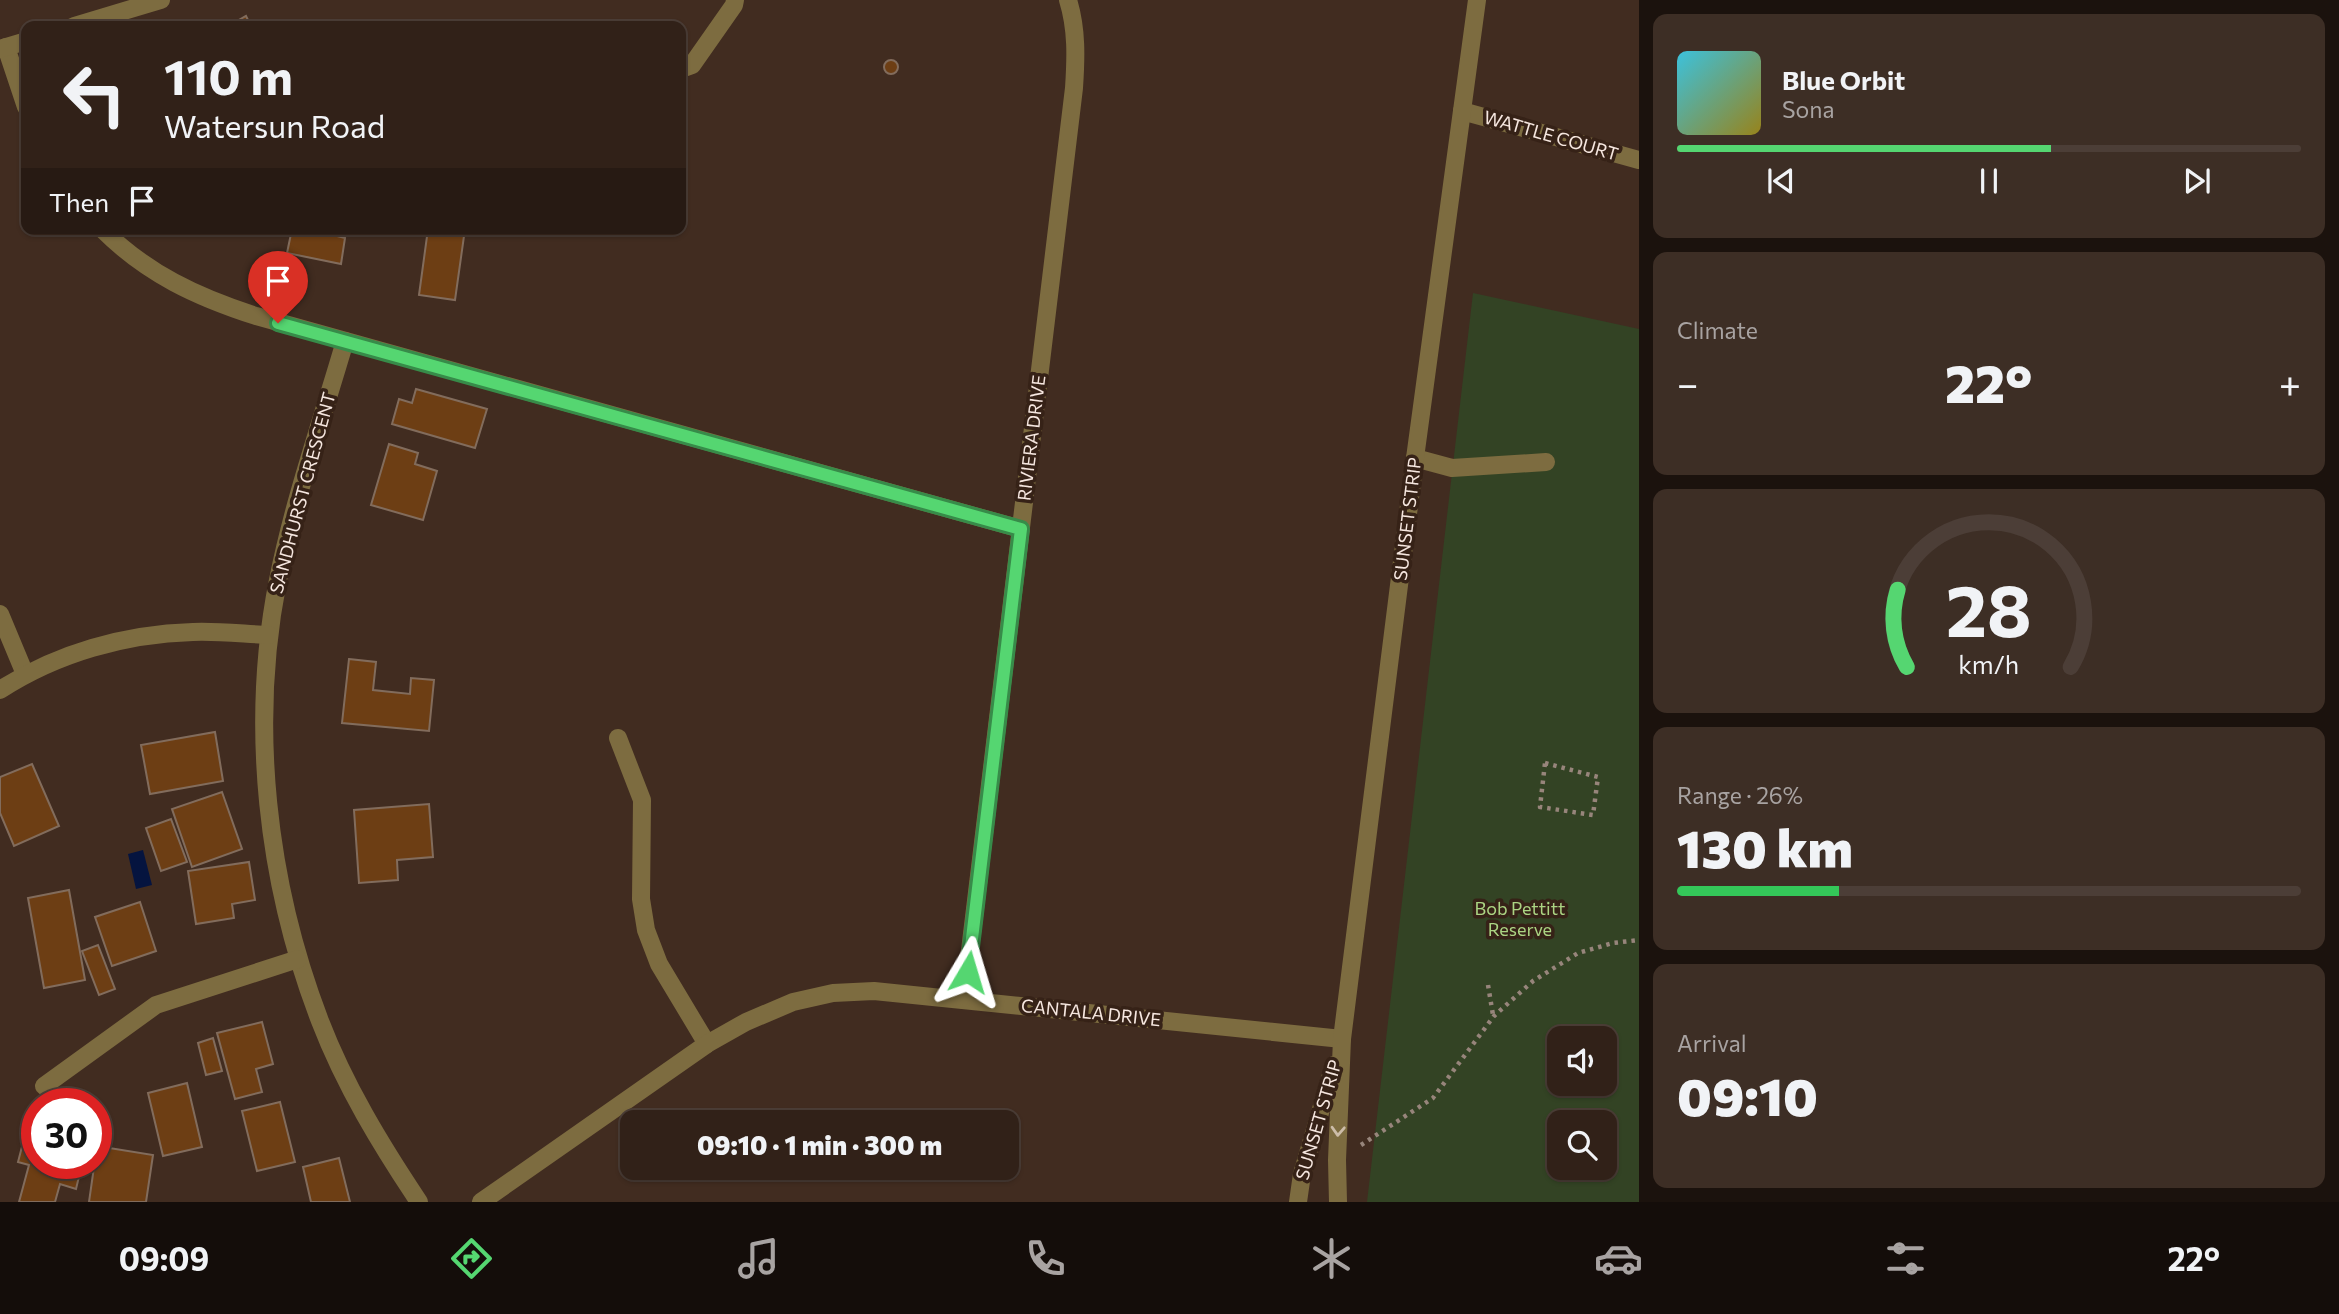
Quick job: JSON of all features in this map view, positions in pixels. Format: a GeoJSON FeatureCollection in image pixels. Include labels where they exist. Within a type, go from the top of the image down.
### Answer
{"type":"FeatureCollection","features":[{"type":"Feature","properties":{"kind":"street"},"geometry":{"type":"LineString","coordinates":[[91,21],[161,0]]}},
{"type":"Feature","properties":{"kind":"street"},"geometry":{"type":"LineString","coordinates":[[686,67],[692,65],[735,0]]}},
{"type":"Feature","properties":{"kind":"street","name":"RIVIERA DRIVE"},"geometry":{"type":"LineString","coordinates":[[964,1000],[1074,88],[1076,50],[1073,15],[1068,0]]}},
{"type":"Feature","properties":{"kind":"street","name":"SUNSET STRIP"},"geometry":{"type":"LineString","coordinates":[[1338,1202],[1342,1039],[1415,458],[1477,0]]}},
{"type":"Feature","properties":{"kind":"street"},"geometry":{"type":"LineString","coordinates":[[21,43],[3,48],[21,94]]}},
{"type":"Feature","properties":{"kind":"street","name":"WATTLE COURT"},"geometry":{"type":"LineString","coordinates":[[1462,111],[1639,160]]}},
{"type":"Feature","properties":{"kind":"street"},"geometry":{"type":"LineString","coordinates":[[109,235],[144,266],[210,301],[256,316],[1021,529]]}},
{"type":"Feature","properties":{"kind":"street","name":"SANDHURST CRESCENT"},"geometry":{"type":"LineString","coordinates":[[345,341],[289,531],[278,579],[265,681],[264,741],[269,800],[275,857],[298,959],[321,1024],[378,1139],[419,1202]]}},
{"type":"Feature","properties":{"kind":"street"},"geometry":{"type":"LineString","coordinates":[[1415,458],[1452,468],[1546,462]]}},
{"type":"Feature","properties":{"kind":"street"},"geometry":{"type":"LineString","coordinates":[[0,614],[25,674]]}},
{"type":"Feature","properties":{"kind":"street"},"geometry":{"type":"LineString","coordinates":[[0,690],[25,674],[60,658],[141,637],[196,632],[269,635]]}},
{"type":"Feature","properties":{"kind":"street"},"geometry":{"type":"LineString","coordinates":[[618,738],[642,800],[641,898],[646,930],[659,964],[707,1044]]}},
{"type":"Feature","properties":{"kind":"street"},"geometry":{"type":"LineString","coordinates":[[44,1086],[156,1005],[298,959]]}},
{"type":"Feature","properties":{"kind":"street","name":"CANTALA DRIVE"},"geometry":{"type":"LineString","coordinates":[[481,1202],[707,1044],[769,1011],[793,1002],[833,993],[874,991],[1342,1039]]}},
{"type":"Feature","properties":{"kind":"street","name":"SUNSET STRIP"},"geometry":{"type":"LineString","coordinates":[[1298,1202],[1302,1174],[1342,1039]]}},
{"type":"Feature","properties":{"kind":"path"},"geometry":{"type":"LineString","coordinates":[[1545,762],[1598,777],[1593,815],[1540,807],[1545,762]]}},
{"type":"Feature","properties":{"kind":"path"},"geometry":{"type":"LineString","coordinates":[[1337,1160],[1433,1098],[1494,1016],[1533,981],[1578,953],[1613,943],[1639,940]]}},
{"type":"Feature","properties":{"kind":"path"},"geometry":{"type":"LineString","coordinates":[[1488,985],[1494,1016]]}},
{"type":"Feature","properties":{"kind":"green space","name":"Bob Pettitt Reserve"},"geometry":{"type":"Polygon","coordinates":[[[1473,293],[1639,329],[1639,1202],[1367,1202],[1473,293]]]}},
{"type":"Feature","properties":{"kind":"water"},"geometry":{"type":"Polygon","coordinates":[[[143,850],[152,885],[136,889],[128,854],[143,850]]]}},
{"type":"Feature","properties":{"kind":"building"},"geometry":{"type":"Polygon","coordinates":[[[891,60],[896,62],[896,72],[891,74],[886,72],[884,67],[886,62],[891,60]]]}},
{"type":"Feature","properties":{"kind":"building"},"geometry":{"type":"Polygon","coordinates":[[[291,235],[337,235],[345,238],[341,264],[287,253],[291,235]]]}},
{"type":"Feature","properties":{"kind":"building"},"geometry":{"type":"Polygon","coordinates":[[[427,235],[464,235],[455,300],[419,295],[427,235]]]}},
{"type":"Feature","properties":{"kind":"building"},"geometry":{"type":"Polygon","coordinates":[[[416,389],[487,409],[475,448],[392,424],[399,399],[412,403],[416,389]]]}},
{"type":"Feature","properties":{"kind":"building"},"geometry":{"type":"Polygon","coordinates":[[[389,444],[418,453],[415,464],[437,471],[423,520],[371,505],[389,444]]]}},
{"type":"Feature","properties":{"kind":"building"},"geometry":{"type":"Polygon","coordinates":[[[349,659],[376,662],[373,690],[410,694],[411,678],[434,680],[429,731],[342,723],[349,659]]]}},
{"type":"Feature","properties":{"kind":"building"},"geometry":{"type":"Polygon","coordinates":[[[215,732],[223,781],[150,794],[141,745],[215,732]]]}},
{"type":"Feature","properties":{"kind":"building"},"geometry":{"type":"Polygon","coordinates":[[[32,764],[59,826],[14,846],[0,813],[0,777],[32,764]]]}},
{"type":"Feature","properties":{"kind":"building"},"geometry":{"type":"Polygon","coordinates":[[[222,792],[242,849],[192,867],[172,809],[222,792]]]}},
{"type":"Feature","properties":{"kind":"building"},"geometry":{"type":"Polygon","coordinates":[[[429,804],[433,857],[397,860],[398,880],[359,883],[354,810],[429,804]]]}},
{"type":"Feature","properties":{"kind":"building"},"geometry":{"type":"Polygon","coordinates":[[[171,819],[187,862],[161,871],[146,828],[171,819]]]}},
{"type":"Feature","properties":{"kind":"building"},"geometry":{"type":"Polygon","coordinates":[[[249,862],[255,900],[232,904],[234,918],[196,924],[188,871],[249,862]]]}},
{"type":"Feature","properties":{"kind":"building"},"geometry":{"type":"Polygon","coordinates":[[[69,890],[85,980],[44,988],[28,898],[69,890]]]}},
{"type":"Feature","properties":{"kind":"building"},"geometry":{"type":"Polygon","coordinates":[[[140,902],[156,951],[112,966],[95,917],[140,902]]]}},
{"type":"Feature","properties":{"kind":"building"},"geometry":{"type":"Polygon","coordinates":[[[98,945],[115,989],[99,995],[82,951],[98,945]]]}},
{"type":"Feature","properties":{"kind":"building"},"geometry":{"type":"Polygon","coordinates":[[[262,1022],[273,1064],[256,1069],[262,1092],[235,1099],[217,1033],[262,1022]]]}},
{"type":"Feature","properties":{"kind":"building"},"geometry":{"type":"Polygon","coordinates":[[[213,1038],[222,1071],[206,1075],[198,1043],[213,1038]]]}},
{"type":"Feature","properties":{"kind":"building"},"geometry":{"type":"Polygon","coordinates":[[[187,1083],[202,1147],[163,1156],[148,1093],[187,1083]]]}},
{"type":"Feature","properties":{"kind":"building"},"geometry":{"type":"Polygon","coordinates":[[[280,1102],[295,1162],[257,1171],[242,1111],[280,1102]]]}},
{"type":"Feature","properties":{"kind":"building"},"geometry":{"type":"Polygon","coordinates":[[[112,1148],[153,1155],[146,1202],[89,1202],[92,1179],[112,1179],[112,1148]]]}},
{"type":"Feature","properties":{"kind":"building"},"geometry":{"type":"Polygon","coordinates":[[[339,1158],[350,1202],[311,1202],[303,1167],[339,1158]]]}},
{"type":"Feature","properties":{"kind":"building"},"geometry":{"type":"Polygon","coordinates":[[[25,1179],[78,1179],[76,1189],[60,1184],[55,1202],[19,1202],[25,1179]]]}},
{"type":"Feature","properties":{"kind":"route"},"geometry":{"type":"LineString","coordinates":[[278,323],[1021,529],[968,972]]}}]}
